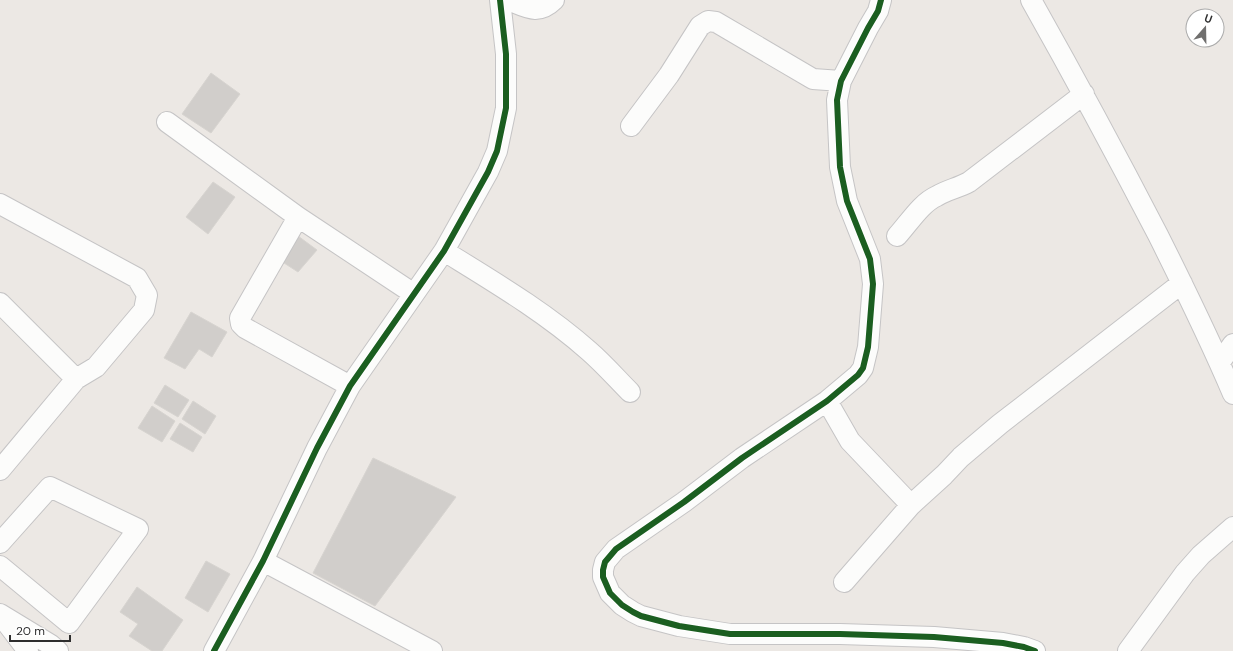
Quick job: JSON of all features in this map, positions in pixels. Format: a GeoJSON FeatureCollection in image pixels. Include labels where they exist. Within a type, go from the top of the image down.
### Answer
{"type":"FeatureCollection","features":[{"type":"Feature","properties":{"kind":"street"},"geometry":{"type":"LineString","coordinates":[[214,651],[262,561],[317,448],[350,386],[444,251],[488,172],[497,151],[506,108],[506,54],[500,0]]}},
{"type":"Feature","properties":{"kind":"street"},"geometry":{"type":"LineString","coordinates":[[508,0],[528,8],[538,10],[550,4],[554,0]]}},
{"type":"Feature","properties":{"kind":"street"},"geometry":{"type":"LineString","coordinates":[[881,0],[878,11],[868,28],[833,81],[837,100],[840,167],[848,201],[870,259],[873,284],[868,346],[863,368],[854,379],[827,401],[742,458],[684,502],[616,549],[605,562],[603,577],[610,592],[622,605],[642,616],[679,626],[730,634],[840,634],[934,637],[1003,643],[1024,647],[1035,651]]}},
{"type":"Feature","properties":{"kind":"street"},"geometry":{"type":"LineString","coordinates":[[1031,0],[1115,152],[1182,283],[1220,362],[1233,394]]}},
{"type":"Feature","properties":{"kind":"street"},"geometry":{"type":"LineString","coordinates":[[631,126],[669,75],[700,26],[708,21],[716,22],[813,79],[833,81]]}},
{"type":"Feature","properties":{"kind":"street"},"geometry":{"type":"LineString","coordinates":[[897,236],[930,200],[969,182],[1084,94]]}},
{"type":"Feature","properties":{"kind":"street"},"geometry":{"type":"LineString","coordinates":[[166,122],[298,217],[414,294]]}},
{"type":"Feature","properties":{"kind":"street"},"geometry":{"type":"LineString","coordinates":[[0,204],[137,278],[146,295],[144,310],[96,367],[76,379],[1,465]]}},
{"type":"Feature","properties":{"kind":"street"},"geometry":{"type":"LineString","coordinates":[[298,217],[240,318],[240,322],[245,328],[350,386]]}},
{"type":"Feature","properties":{"kind":"street"},"geometry":{"type":"LineString","coordinates":[[444,251],[532,307],[567,332],[590,352],[630,392]]}},
{"type":"Feature","properties":{"kind":"street"},"geometry":{"type":"LineString","coordinates":[[844,582],[911,505],[944,475],[961,457],[1000,424],[1182,283]]}},
{"type":"Feature","properties":{"kind":"street"},"geometry":{"type":"LineString","coordinates":[[0,303],[76,379]]}},
{"type":"Feature","properties":{"kind":"street"},"geometry":{"type":"LineString","coordinates":[[1220,362],[1233,344]]}},
{"type":"Feature","properties":{"kind":"street"},"geometry":{"type":"LineString","coordinates":[[827,401],[850,441],[911,505]]}},
{"type":"Feature","properties":{"kind":"street"},"geometry":{"type":"LineString","coordinates":[[0,543],[50,487],[138,529],[69,623],[54,648],[0,614]]}},
{"type":"Feature","properties":{"kind":"street"},"geometry":{"type":"LineString","coordinates":[[1128,651],[1185,573],[1201,555],[1233,527]]}},
{"type":"Feature","properties":{"kind":"street"},"geometry":{"type":"LineString","coordinates":[[262,561],[432,651]]}},
{"type":"Feature","properties":{"kind":"street"},"geometry":{"type":"LineString","coordinates":[[0,566],[69,623]]}},
{"type":"Feature","properties":{"kind":"street"},"geometry":{"type":"LineString","coordinates":[[0,614],[28,651]]}},
{"type":"Feature","properties":{"kind":"building"},"geometry":{"type":"Polygon","coordinates":[[[211,73],[240,94],[211,133],[182,114],[211,73]]]}},
{"type":"Feature","properties":{"kind":"building"},"geometry":{"type":"Polygon","coordinates":[[[213,182],[235,197],[208,234],[186,217],[213,182]]]}},
{"type":"Feature","properties":{"kind":"building"},"geometry":{"type":"Polygon","coordinates":[[[298,236],[317,250],[298,272],[281,261],[298,236]]]}},
{"type":"Feature","properties":{"kind":"building"},"geometry":{"type":"Polygon","coordinates":[[[191,312],[227,332],[212,357],[199,349],[185,369],[164,358],[191,312]]]}},
{"type":"Feature","properties":{"kind":"building"},"geometry":{"type":"Polygon","coordinates":[[[165,385],[189,400],[178,417],[154,403],[165,385]]]}},
{"type":"Feature","properties":{"kind":"building"},"geometry":{"type":"Polygon","coordinates":[[[193,401],[216,416],[205,434],[182,419],[193,401]]]}},
{"type":"Feature","properties":{"kind":"building"},"geometry":{"type":"Polygon","coordinates":[[[152,406],[175,421],[162,442],[138,428],[152,406]]]}},
{"type":"Feature","properties":{"kind":"building"},"geometry":{"type":"Polygon","coordinates":[[[180,423],[202,437],[193,452],[170,439],[180,423]]]}},
{"type":"Feature","properties":{"kind":"building"},"geometry":{"type":"Polygon","coordinates":[[[373,458],[456,497],[375,606],[313,573],[373,458]]]}},
{"type":"Feature","properties":{"kind":"building"},"geometry":{"type":"Polygon","coordinates":[[[206,561],[230,574],[208,612],[185,598],[206,561]]]}},
{"type":"Feature","properties":{"kind":"building"},"geometry":{"type":"Polygon","coordinates":[[[137,587],[183,620],[162,651],[152,651],[129,636],[138,624],[120,612],[137,587]]]}},
{"type":"Feature","properties":{"kind":"cycle path"},"geometry":{"type":"LineString","coordinates":[[214,651],[263,561],[317,448],[350,386],[444,251],[488,172],[497,151],[506,108],[506,54],[500,0]]}},
{"type":"Feature","properties":{"kind":"cycle path"},"geometry":{"type":"LineString","coordinates":[[881,0],[878,11],[841,81],[837,100],[840,167],[847,201],[870,259],[873,284],[868,347],[863,368],[858,375],[827,401],[742,458],[684,502],[616,549],[605,562],[603,577],[610,593],[622,605],[641,616],[679,626],[730,634],[840,634],[934,637],[1003,643],[1024,647],[1035,651]]}}]}
